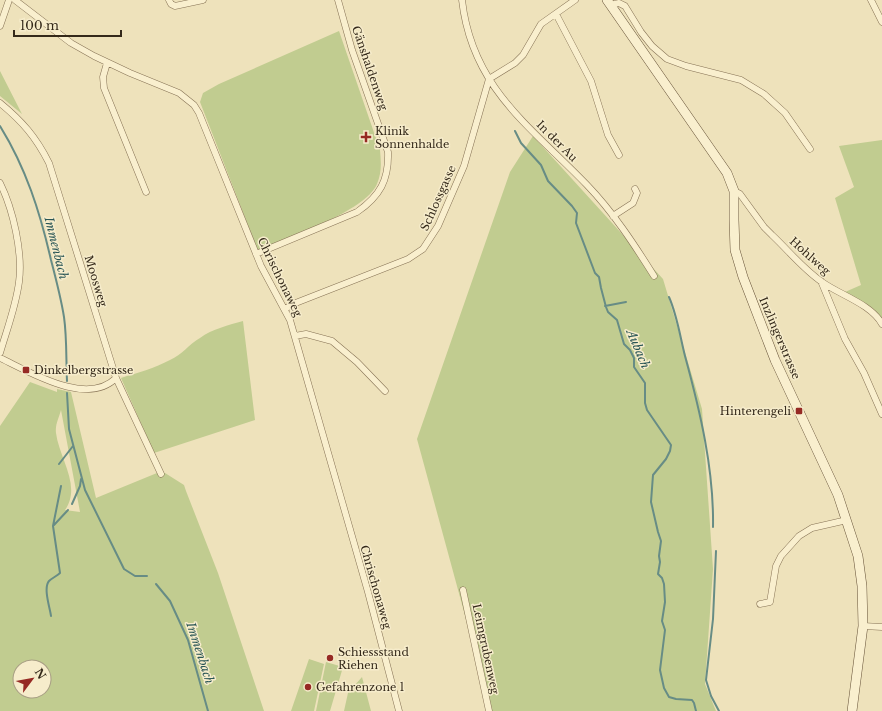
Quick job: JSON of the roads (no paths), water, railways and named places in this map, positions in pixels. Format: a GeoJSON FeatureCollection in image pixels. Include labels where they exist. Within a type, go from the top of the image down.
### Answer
{"type":"FeatureCollection","features":[{"type":"Feature","properties":{"kind":"street"},"geometry":{"type":"LineString","coordinates":[[0,26],[9,0]]}},
{"type":"Feature","properties":{"kind":"street","name":"Chrischonaweg"},"geometry":{"type":"LineString","coordinates":[[15,0],[71,43],[107,63],[173,90],[187,98],[194,105],[203,123],[256,254],[266,276],[285,309],[296,336],[368,592],[398,711]]}},
{"type":"Feature","properties":{"kind":"street"},"geometry":{"type":"LineString","coordinates":[[169,0],[175,6],[203,0]]}},
{"type":"Feature","properties":{"kind":"street","name":"Gänshaldenweg"},"geometry":{"type":"LineString","coordinates":[[256,254],[357,212],[366,206],[378,194],[384,182],[388,164],[388,152],[352,50],[338,0]]}},
{"type":"Feature","properties":{"kind":"street","name":"In der Au"},"geometry":{"type":"LineString","coordinates":[[462,0],[474,52],[488,79],[514,112],[588,186],[630,237],[654,276]]}},
{"type":"Feature","properties":{"kind":"street"},"geometry":{"type":"LineString","coordinates":[[488,79],[515,63],[523,54],[542,24],[575,0]]}},
{"type":"Feature","properties":{"kind":"street"},"geometry":{"type":"LineString","coordinates":[[871,0],[882,22]]}},
{"type":"Feature","properties":{"kind":"street"},"geometry":{"type":"LineString","coordinates":[[609,2],[619,3],[625,6],[652,46],[667,59],[686,66],[741,80],[771,99],[785,113],[810,149]]}},
{"type":"Feature","properties":{"kind":"street","name":"Inzlingerstrasse"},"geometry":{"type":"LineString","coordinates":[[609,2],[727,174],[734,191],[734,239],[739,266],[775,360],[827,470],[847,520],[858,556],[861,572],[863,605],[863,626],[852,711]]}},
{"type":"Feature","properties":{"kind":"street"},"geometry":{"type":"LineString","coordinates":[[556,14],[591,81],[608,135],[619,154]]}},
{"type":"Feature","properties":{"kind":"street"},"geometry":{"type":"LineString","coordinates":[[107,63],[103,77],[104,88],[146,192]]}},
{"type":"Feature","properties":{"kind":"street","name":"Schlossgasse"},"geometry":{"type":"LineString","coordinates":[[285,309],[293,304],[408,259],[423,249],[438,226],[464,166],[488,79]]}},
{"type":"Feature","properties":{"kind":"street","name":"Moosweg"},"geometry":{"type":"LineString","coordinates":[[0,103],[16,116],[30,132],[40,146],[49,163],[116,378],[160,474]]}},
{"type":"Feature","properties":{"kind":"street"},"geometry":{"type":"LineString","coordinates":[[0,183],[10,207],[15,229],[19,255],[20,280],[16,300],[0,352]]}},
{"type":"Feature","properties":{"kind":"street"},"geometry":{"type":"LineString","coordinates":[[613,216],[633,203],[637,193],[635,189]]}},
{"type":"Feature","properties":{"kind":"street","name":"Hohlweg"},"geometry":{"type":"LineString","coordinates":[[734,191],[740,194],[764,227],[821,281],[869,309],[882,324]]}},
{"type":"Feature","properties":{"kind":"street"},"geometry":{"type":"LineString","coordinates":[[821,281],[845,339],[864,373],[882,414]]}},
{"type":"Feature","properties":{"kind":"street"},"geometry":{"type":"LineString","coordinates":[[296,336],[306,334],[332,341],[357,362],[385,391]]}},
{"type":"Feature","properties":{"kind":"street"},"geometry":{"type":"LineString","coordinates":[[0,358],[61,386],[86,388],[102,387],[116,378]]}},
{"type":"Feature","properties":{"kind":"street"},"geometry":{"type":"LineString","coordinates":[[760,604],[770,602],[776,566],[781,556],[799,536],[812,528],[847,520]]}},
{"type":"Feature","properties":{"kind":"street","name":"Leimgrubenweg"},"geometry":{"type":"LineString","coordinates":[[463,590],[489,711]]}},
{"type":"Feature","properties":{"kind":"street"},"geometry":{"type":"LineString","coordinates":[[863,626],[882,627]]}},
{"type":"Feature","properties":{"kind":"waterway","name":"Immenbach"},"geometry":{"type":"LineString","coordinates":[[0,126],[25,174],[47,242],[64,317],[67,381]]}},
{"type":"Feature","properties":{"kind":"waterway","name":"Aubach"},"geometry":{"type":"LineString","coordinates":[[515,131],[521,143],[541,165],[548,181],[577,213],[576,223],[595,273],[599,277],[606,307],[608,312],[617,320],[624,344],[630,350],[634,358],[634,367],[645,383],[645,403],[647,410],[671,445],[666,459],[653,475],[651,502],[661,541],[658,574],[662,578],[664,584],[665,602],[662,621],[665,630],[660,670],[664,688],[669,697],[692,700],[696,711]]}},
{"type":"Feature","properties":{"kind":"waterway","name":"Aubach"},"geometry":{"type":"LineString","coordinates":[[669,297],[676,318],[701,419],[709,462],[713,505],[713,527]]}},
{"type":"Feature","properties":{"kind":"waterway"},"geometry":{"type":"LineString","coordinates":[[605,306],[626,302]]}},
{"type":"Feature","properties":{"kind":"waterway","name":"Immenbach"},"geometry":{"type":"LineString","coordinates":[[67,393],[69,429],[85,490],[124,569],[135,576],[147,576]]}},
{"type":"Feature","properties":{"kind":"waterway"},"geometry":{"type":"LineString","coordinates":[[59,464],[73,446]]}},
{"type":"Feature","properties":{"kind":"waterway"},"geometry":{"type":"LineString","coordinates":[[72,504],[80,486],[81,479]]}},
{"type":"Feature","properties":{"kind":"waterway"},"geometry":{"type":"LineString","coordinates":[[51,616],[47,598],[47,584],[60,573],[53,526],[61,486]]}},
{"type":"Feature","properties":{"kind":"waterway"},"geometry":{"type":"LineString","coordinates":[[54,525],[68,510]]}},
{"type":"Feature","properties":{"kind":"waterway","name":"Aubach"},"geometry":{"type":"LineString","coordinates":[[716,551],[713,619],[706,680],[711,696],[719,711]]}},
{"type":"Feature","properties":{"kind":"waterway","name":"Immenbach"},"geometry":{"type":"LineString","coordinates":[[156,584],[170,601],[188,640],[208,711]]}},
{"type":"Feature","properties":{"kind":"place","name":"Klinik Sonnenhalde"},"geometry":{"type":"Point","coordinates":[366,137]}},
{"type":"Feature","properties":{"kind":"place","name":"Dinkelbergstrasse"},"geometry":{"type":"Point","coordinates":[26,370]}},
{"type":"Feature","properties":{"kind":"place","name":"Hinterengeli"},"geometry":{"type":"Point","coordinates":[799,411]}},
{"type":"Feature","properties":{"kind":"place","name":"Schiessstand Riehen"},"geometry":{"type":"Point","coordinates":[330,658]}},
{"type":"Feature","properties":{"kind":"place","name":"Gefahrenzone 1"},"geometry":{"type":"Point","coordinates":[308,687]}}]}
